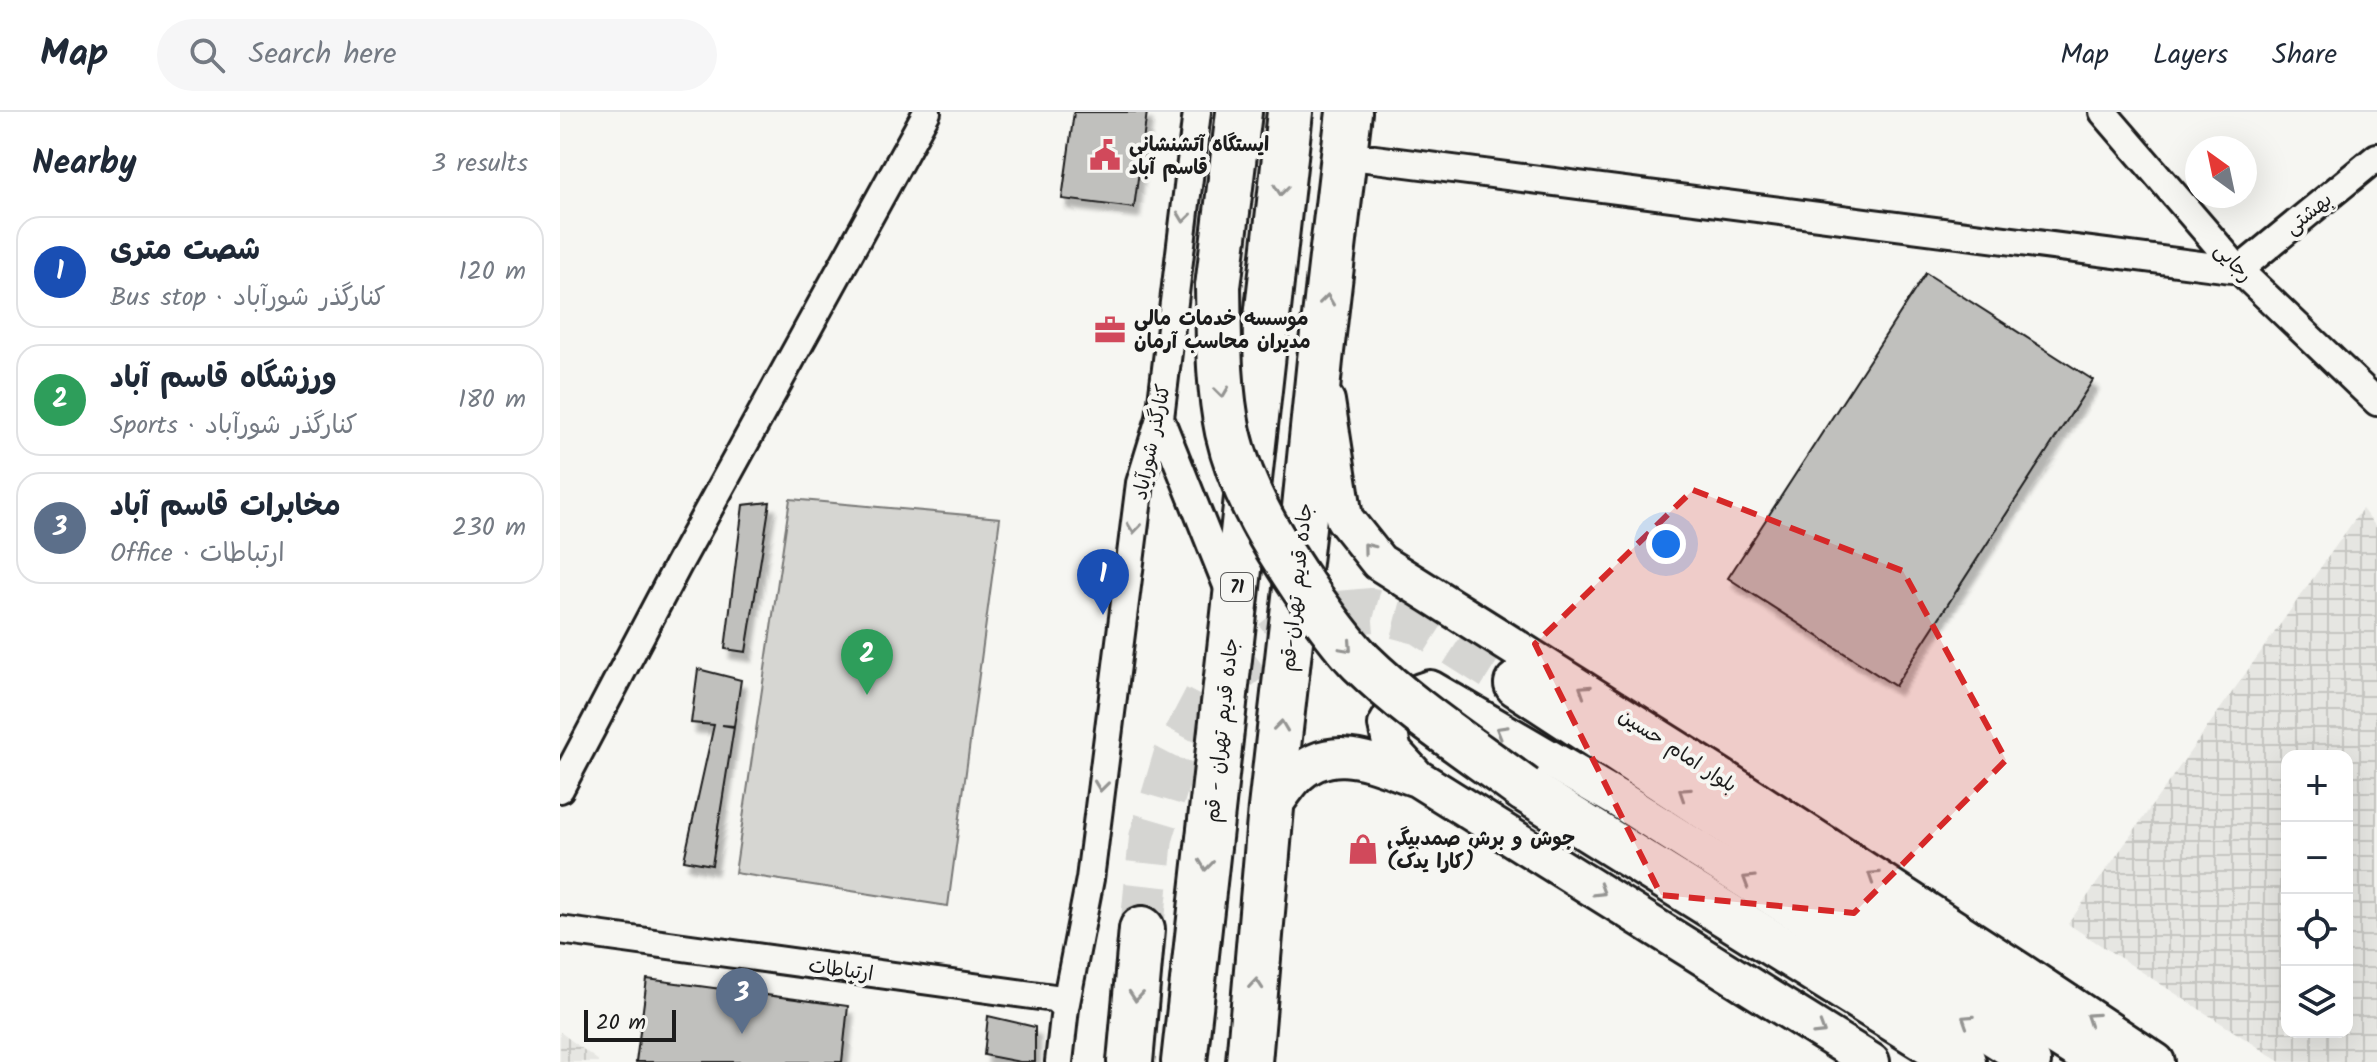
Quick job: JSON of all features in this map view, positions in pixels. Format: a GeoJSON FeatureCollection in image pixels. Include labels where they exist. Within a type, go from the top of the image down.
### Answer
{"type":"FeatureCollection","features":[{"type":"Feature","properties":{"kind":"highway"},"geometry":{"type":"LineString","coordinates":[[1239,112],[1218,287],[1221,388],[1229,435],[1254,505],[1289,569],[1336,634],[1361,662],[1415,708],[1524,789],[1963,1062]]}},
{"type":"Feature","properties":{"kind":"highway","name":"جاده قدیم تهران - قم"},"geometry":{"type":"LineString","coordinates":[[1184,1062],[1290,112]]}},
{"type":"Feature","properties":{"kind":"highway","name":"جاده قدیم تهران-قم"},"geometry":{"type":"LineString","coordinates":[[1249,1062],[1271,808],[1349,112]]}},
{"type":"Feature","properties":{"kind":"highway"},"geometry":{"type":"LineString","coordinates":[[1517,684],[1898,933],[2103,1062]]}},
{"type":"Feature","properties":{"kind":"highway"},"geometry":{"type":"LineString","coordinates":[[1130,1062],[1142,929]]}},
{"type":"Feature","properties":{"kind":"main road","name":"بلوار امام حسین"},"geometry":{"type":"LineString","coordinates":[[1320,360],[1344,518],[1379,562],[1719,776],[2156,1062]]}},
{"type":"Feature","properties":{"kind":"main road"},"geometry":{"type":"LineString","coordinates":[[1417,778],[1393,752],[1387,725],[1397,706],[1412,694],[1430,689],[1620,800],[2032,1062]]}},
{"type":"Feature","properties":{"kind":"main road"},"geometry":{"type":"LineString","coordinates":[[1271,808],[1296,776],[1320,759],[1350,756],[1417,778],[1871,1062]]}},
{"type":"Feature","properties":{"kind":"street"},"geometry":{"type":"LineString","coordinates":[[560,789],[678,565],[927,112]]}},
{"type":"Feature","properties":{"kind":"street","name":"کنارگذر شورآباد"},"geometry":{"type":"LineString","coordinates":[[1065,1008],[1090,879],[1140,483],[1160,418],[1197,112]]}},
{"type":"Feature","properties":{"kind":"street","name":"رجایی"},"geometry":{"type":"LineString","coordinates":[[2103,112],[2239,270],[2377,402]]}},
{"type":"Feature","properties":{"kind":"street"},"geometry":{"type":"LineString","coordinates":[[1344,155],[2239,270]]}},
{"type":"Feature","properties":{"kind":"street","name":"بهشتی"},"geometry":{"type":"LineString","coordinates":[[2239,270],[2377,157]]}},
{"type":"Feature","properties":{"kind":"street"},"geometry":{"type":"LineString","coordinates":[[1160,418],[1235,604]]}},
{"type":"Feature","properties":{"kind":"street","name":"ارتباطات"},"geometry":{"type":"LineString","coordinates":[[560,930],[1054,998],[1065,1008]]}},
{"type":"Feature","properties":{"kind":"street"},"geometry":{"type":"LineString","coordinates":[[1059,1062],[1065,1008]]}},
{"type":"Feature","properties":{"kind":"highlighted area"},"geometry":{"type":"Polygon","coordinates":[[[1693,490],[1903,571],[2006,760],[1854,913],[1661,895],[1535,644],[1693,490]]]}},
{"type":"Feature","properties":{"kind":"shaded area"},"geometry":{"type":"Polygon","coordinates":[[[790,499],[1000,518],[948,906],[735,873],[790,499]]]}},
{"type":"Feature","properties":{"kind":"shaded area"},"geometry":{"type":"Polygon","coordinates":[[[2362,509],[2377,528],[2377,1062],[2281,1062],[2068,924],[2362,509]]]}},
{"type":"Feature","properties":{"kind":"shaded area"},"geometry":{"type":"Polygon","coordinates":[[[560,1032],[600,1062],[560,1062],[560,1032]]]}},
{"type":"Feature","properties":{"kind":"building","name":"ایستگاه آتشنشانی قاسم آباد"},"geometry":{"type":"Polygon","coordinates":[[[1074,112],[1147,112],[1134,208],[1062,199],[1074,112]]]}},
{"type":"Feature","properties":{"kind":"building"},"geometry":{"type":"Polygon","coordinates":[[[1926,273],[2093,380],[1895,686],[1728,578],[1926,273]]]}},
{"type":"Feature","properties":{"kind":"building"},"geometry":{"type":"Polygon","coordinates":[[[770,502],[746,652],[725,649],[743,505],[770,502]]]}},
{"type":"Feature","properties":{"kind":"building"},"geometry":{"type":"Polygon","coordinates":[[[698,669],[741,680],[734,726],[722,725],[734,727],[712,865],[684,860],[714,725],[691,723],[698,669]]]}},
{"type":"Feature","properties":{"kind":"building"},"geometry":{"type":"Polygon","coordinates":[[[647,979],[848,1006],[842,1062],[636,1062],[647,979]]]}},
{"type":"Feature","properties":{"kind":"building"},"geometry":{"type":"Polygon","coordinates":[[[988,1016],[1035,1027],[1035,1062],[984,1055],[988,1016]]]}},
{"type":"Feature","properties":{"kind":"tunnel"},"geometry":{"type":"LineString","coordinates":[[1142,929],[1151,838],[1175,757],[1209,692],[1285,632],[1338,613],[1372,610],[1421,623],[1517,684]]}},
{"type":"Feature","properties":{"kind":"place","name":"ایستگاه آتشنشانی قاسم آباد"},"geometry":{"type":"Point","coordinates":[1105,155]}},
{"type":"Feature","properties":{"kind":"place","name":"موسسه خدمات مالی مدیران محاسب آرمان"},"geometry":{"type":"Point","coordinates":[1110,330]}},
{"type":"Feature","properties":{"kind":"place","name":"شصت متری"},"geometry":{"type":"Point","coordinates":[1103,615]}},
{"type":"Feature","properties":{"kind":"place","name":"ورزشگاه قاسم آباد"},"geometry":{"type":"Point","coordinates":[867,695]}},
{"type":"Feature","properties":{"kind":"place","name":"جوش و برش صمدبیگی (کارا یدک)"},"geometry":{"type":"Point","coordinates":[1363,849]}},
{"type":"Feature","properties":{"kind":"place","name":"مخابرات قاسم آباد"},"geometry":{"type":"Point","coordinates":[742,1034]}}]}
